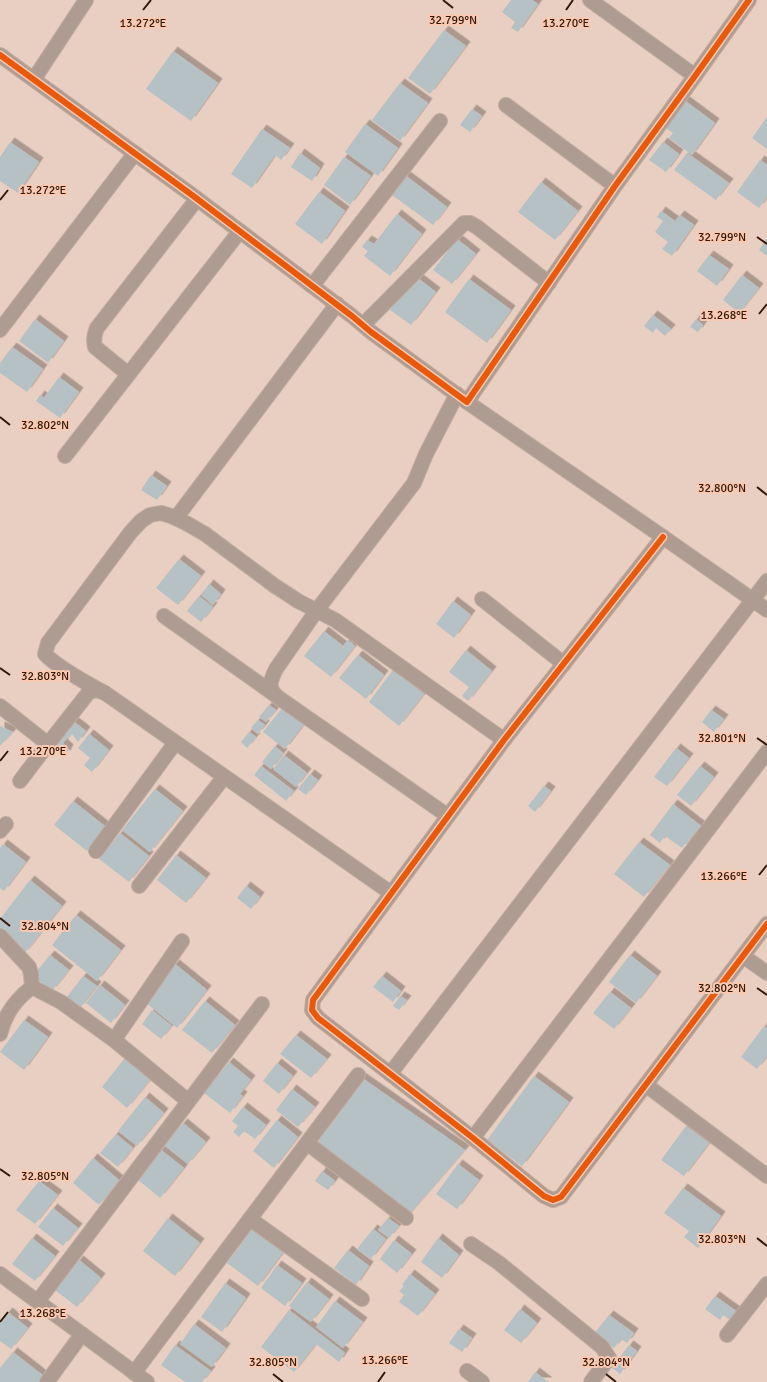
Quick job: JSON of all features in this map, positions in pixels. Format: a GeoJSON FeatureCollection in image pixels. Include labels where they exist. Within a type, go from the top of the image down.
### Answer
{"type":"FeatureCollection","features":[{"type":"Feature","properties":{"kind":"street"},"geometry":{"type":"LineString","coordinates":[[34,79],[86,0]]}},
{"type":"Feature","properties":{"kind":"street"},"geometry":{"type":"LineString","coordinates":[[590,0],[695,76]]}},
{"type":"Feature","properties":{"kind":"street"},"geometry":{"type":"LineString","coordinates":[[274,694],[270,686],[276,669],[317,610],[414,483],[426,454],[462,398],[549,283],[615,186],[749,0]]}},
{"type":"Feature","properties":{"kind":"street"},"geometry":{"type":"LineString","coordinates":[[0,55],[197,199],[462,398],[767,610]]}},
{"type":"Feature","properties":{"kind":"street"},"geometry":{"type":"LineString","coordinates":[[506,105],[615,186]]}},
{"type":"Feature","properties":{"kind":"street"},"geometry":{"type":"LineString","coordinates":[[312,286],[440,120]]}},
{"type":"Feature","properties":{"kind":"street"},"geometry":{"type":"LineString","coordinates":[[0,330],[135,153]]}},
{"type":"Feature","properties":{"kind":"street"},"geometry":{"type":"LineString","coordinates":[[128,374],[96,347],[94,335],[97,328],[197,199]]}},
{"type":"Feature","properties":{"kind":"street"},"geometry":{"type":"LineString","coordinates":[[363,325],[464,223],[470,223],[476,227],[549,283]]}},
{"type":"Feature","properties":{"kind":"street"},"geometry":{"type":"LineString","coordinates":[[65,456],[240,231]]}},
{"type":"Feature","properties":{"kind":"street"},"geometry":{"type":"LineString","coordinates":[[176,518],[337,304]]}},
{"type":"Feature","properties":{"kind":"street"},"geometry":{"type":"LineString","coordinates":[[391,893],[105,693],[49,658],[45,654],[48,643],[130,533],[141,521],[150,515],[161,513],[176,518],[205,534],[275,586],[298,601],[335,620],[504,740]]}},
{"type":"Feature","properties":{"kind":"street"},"geometry":{"type":"LineString","coordinates":[[664,537],[504,740],[313,1000],[312,1010],[318,1018],[473,1138],[544,1196],[553,1200],[561,1197],[767,924]]}},
{"type":"Feature","properties":{"kind":"street"},"geometry":{"type":"LineString","coordinates":[[390,1074],[767,581]]}},
{"type":"Feature","properties":{"kind":"street"},"geometry":{"type":"LineString","coordinates":[[482,600],[564,664]]}},
{"type":"Feature","properties":{"kind":"street"},"geometry":{"type":"LineString","coordinates":[[164,616],[448,816]]}},
{"type":"Feature","properties":{"kind":"street"},"geometry":{"type":"LineString","coordinates":[[20,781],[90,692],[97,690],[105,693]]}},
{"type":"Feature","properties":{"kind":"street"},"geometry":{"type":"LineString","coordinates":[[0,706],[48,744]]}},
{"type":"Feature","properties":{"kind":"street"},"geometry":{"type":"LineString","coordinates":[[96,851],[175,743]]}},
{"type":"Feature","properties":{"kind":"street"},"geometry":{"type":"LineString","coordinates":[[473,1138],[767,752]]}},
{"type":"Feature","properties":{"kind":"street"},"geometry":{"type":"LineString","coordinates":[[139,886],[224,777]]}},
{"type":"Feature","properties":{"kind":"street"},"geometry":{"type":"LineString","coordinates":[[0,936],[29,967],[32,987]]}},
{"type":"Feature","properties":{"kind":"street"},"geometry":{"type":"LineString","coordinates":[[114,1040],[182,941]]}},
{"type":"Feature","properties":{"kind":"street"},"geometry":{"type":"LineString","coordinates":[[743,956],[767,973]]}},
{"type":"Feature","properties":{"kind":"street"},"geometry":{"type":"LineString","coordinates":[[0,1034],[2,1024],[11,1007],[21,995],[32,987]]}},
{"type":"Feature","properties":{"kind":"street"},"geometry":{"type":"LineString","coordinates":[[32,987],[61,1002],[114,1040],[188,1101]]}},
{"type":"Feature","properties":{"kind":"street"},"geometry":{"type":"LineString","coordinates":[[38,1301],[262,1004]]}},
{"type":"Feature","properties":{"kind":"street"},"geometry":{"type":"LineString","coordinates":[[134,1373],[358,1075]]}},
{"type":"Feature","properties":{"kind":"street"},"geometry":{"type":"LineString","coordinates":[[646,1085],[767,1176]]}},
{"type":"Feature","properties":{"kind":"street"},"geometry":{"type":"LineString","coordinates":[[307,1143],[406,1218]]}},
{"type":"Feature","properties":{"kind":"street"},"geometry":{"type":"LineString","coordinates":[[250,1219],[362,1299]]}},
{"type":"Feature","properties":{"kind":"street"},"geometry":{"type":"LineString","coordinates":[[472,1244],[499,1263],[602,1347],[609,1358],[591,1382]]}},
{"type":"Feature","properties":{"kind":"street"},"geometry":{"type":"LineString","coordinates":[[0,1274],[147,1382]]}},
{"type":"Feature","properties":{"kind":"street"},"geometry":{"type":"LineString","coordinates":[[728,1335],[764,1292]]}},
{"type":"Feature","properties":{"kind":"street"},"geometry":{"type":"LineString","coordinates":[[47,1382],[82,1334]]}},
{"type":"Feature","properties":{"kind":"street"},"geometry":{"type":"LineString","coordinates":[[467,1371],[482,1382]]}},
{"type":"Feature","properties":{"kind":"building"},"geometry":{"type":"Polygon","coordinates":[[[511,0],[532,0],[538,4],[518,32],[511,28],[515,22],[502,12],[511,0]]]}},
{"type":"Feature","properties":{"kind":"building"},"geometry":{"type":"Polygon","coordinates":[[[444,30],[466,46],[430,94],[408,78],[444,30]]]}},
{"type":"Feature","properties":{"kind":"building"},"geometry":{"type":"Polygon","coordinates":[[[173,51],[218,83],[191,121],[146,89],[173,51]]]}},
{"type":"Feature","properties":{"kind":"building"},"geometry":{"type":"Polygon","coordinates":[[[400,83],[428,103],[400,141],[372,120],[400,83]]]}},
{"type":"Feature","properties":{"kind":"building"},"geometry":{"type":"Polygon","coordinates":[[[684,100],[715,123],[692,155],[669,138],[673,133],[664,127],[684,100]]]}},
{"type":"Feature","properties":{"kind":"building"},"geometry":{"type":"Polygon","coordinates":[[[472,109],[482,116],[470,132],[460,125],[472,109]]]}},
{"type":"Feature","properties":{"kind":"building"},"geometry":{"type":"Polygon","coordinates":[[[767,117],[767,149],[752,138],[767,117]]]}},
{"type":"Feature","properties":{"kind":"building"},"geometry":{"type":"Polygon","coordinates":[[[365,124],[398,148],[378,176],[345,152],[365,124]]]}},
{"type":"Feature","properties":{"kind":"building"},"geometry":{"type":"Polygon","coordinates":[[[262,129],[290,148],[281,160],[275,155],[252,188],[231,174],[262,129]]]}},
{"type":"Feature","properties":{"kind":"building"},"geometry":{"type":"Polygon","coordinates":[[[10,142],[39,162],[18,193],[0,181],[0,157],[10,142]]]}},
{"type":"Feature","properties":{"kind":"building"},"geometry":{"type":"Polygon","coordinates":[[[663,142],[679,154],[666,172],[649,160],[663,142]]]}},
{"type":"Feature","properties":{"kind":"building"},"geometry":{"type":"Polygon","coordinates":[[[300,153],[320,168],[312,181],[291,167],[300,153]]]}},
{"type":"Feature","properties":{"kind":"building"},"geometry":{"type":"Polygon","coordinates":[[[687,153],[729,183],[716,200],[674,170],[687,153]]]}},
{"type":"Feature","properties":{"kind":"building"},"geometry":{"type":"Polygon","coordinates":[[[344,157],[371,176],[350,205],[324,185],[344,157]]]}},
{"type":"Feature","properties":{"kind":"building"},"geometry":{"type":"Polygon","coordinates":[[[760,160],[767,165],[767,197],[759,208],[737,192],[760,160]]]}},
{"type":"Feature","properties":{"kind":"building"},"geometry":{"type":"Polygon","coordinates":[[[406,176],[447,207],[433,225],[392,195],[406,176]]]}},
{"type":"Feature","properties":{"kind":"building"},"geometry":{"type":"Polygon","coordinates":[[[541,182],[578,211],[555,240],[518,212],[541,182]]]}},
{"type":"Feature","properties":{"kind":"building"},"geometry":{"type":"Polygon","coordinates":[[[319,192],[345,211],[322,244],[295,224],[319,192]]]}},
{"type":"Feature","properties":{"kind":"building"},"geometry":{"type":"Polygon","coordinates":[[[661,211],[675,221],[680,215],[694,225],[672,256],[662,249],[668,242],[655,232],[663,221],[657,217],[661,211]]]}},
{"type":"Feature","properties":{"kind":"building"},"geometry":{"type":"Polygon","coordinates":[[[397,214],[422,234],[390,276],[364,256],[368,251],[362,247],[367,240],[374,244],[397,214]]]}},
{"type":"Feature","properties":{"kind":"building"},"geometry":{"type":"Polygon","coordinates":[[[767,238],[767,256],[759,250],[767,238]]]}},
{"type":"Feature","properties":{"kind":"building"},"geometry":{"type":"Polygon","coordinates":[[[457,239],[476,254],[452,284],[433,270],[457,239]]]}},
{"type":"Feature","properties":{"kind":"building"},"geometry":{"type":"Polygon","coordinates":[[[709,255],[729,269],[717,286],[697,271],[709,255]]]}},
{"type":"Feature","properties":{"kind":"building"},"geometry":{"type":"Polygon","coordinates":[[[742,275],[759,288],[739,313],[723,300],[742,275]]]}},
{"type":"Feature","properties":{"kind":"building"},"geometry":{"type":"Polygon","coordinates":[[[415,276],[436,292],[411,325],[390,310],[415,276]]]}},
{"type":"Feature","properties":{"kind":"building"},"geometry":{"type":"Polygon","coordinates":[[[469,279],[511,310],[487,343],[445,312],[469,279]]]}},
{"type":"Feature","properties":{"kind":"building"},"geometry":{"type":"Polygon","coordinates":[[[653,315],[671,329],[665,336],[656,328],[653,333],[644,326],[653,315]]]}},
{"type":"Feature","properties":{"kind":"building"},"geometry":{"type":"Polygon","coordinates":[[[35,319],[64,341],[48,363],[19,341],[35,319]]]}},
{"type":"Feature","properties":{"kind":"building"},"geometry":{"type":"Polygon","coordinates":[[[696,319],[703,325],[698,332],[690,327],[696,319]]]}},
{"type":"Feature","properties":{"kind":"building"},"geometry":{"type":"Polygon","coordinates":[[[12,347],[43,369],[27,392],[0,373],[0,363],[12,347]]]}},
{"type":"Feature","properties":{"kind":"building"},"geometry":{"type":"Polygon","coordinates":[[[59,377],[79,392],[60,418],[36,401],[40,395],[44,398],[59,377]]]}},
{"type":"Feature","properties":{"kind":"building"},"geometry":{"type":"Polygon","coordinates":[[[151,475],[167,486],[157,500],[141,490],[151,475]]]}},
{"type":"Feature","properties":{"kind":"building"},"geometry":{"type":"Polygon","coordinates":[[[179,559],[201,576],[178,605],[156,588],[179,559]]]}},
{"type":"Feature","properties":{"kind":"building"},"geometry":{"type":"Polygon","coordinates":[[[209,584],[221,594],[213,605],[201,595],[209,584]]]}},
{"type":"Feature","properties":{"kind":"building"},"geometry":{"type":"Polygon","coordinates":[[[199,596],[213,607],[201,622],[187,611],[199,596]]]}},
{"type":"Feature","properties":{"kind":"building"},"geometry":{"type":"Polygon","coordinates":[[[453,601],[471,615],[454,638],[436,624],[453,601]]]}},
{"type":"Feature","properties":{"kind":"building"},"geometry":{"type":"Polygon","coordinates":[[[324,631],[343,646],[348,640],[355,646],[331,677],[304,656],[324,631]]]}},
{"type":"Feature","properties":{"kind":"building"},"geometry":{"type":"Polygon","coordinates":[[[466,650],[492,671],[468,701],[462,696],[469,687],[449,672],[466,650]]]}},
{"type":"Feature","properties":{"kind":"building"},"geometry":{"type":"Polygon","coordinates":[[[358,655],[384,675],[366,699],[339,678],[358,655]]]}},
{"type":"Feature","properties":{"kind":"building"},"geometry":{"type":"Polygon","coordinates":[[[393,670],[424,694],[399,726],[369,702],[393,670]]]}},
{"type":"Feature","properties":{"kind":"building"},"geometry":{"type":"Polygon","coordinates":[[[269,705],[276,710],[266,722],[259,717],[269,705]]]}},
{"type":"Feature","properties":{"kind":"building"},"geometry":{"type":"Polygon","coordinates":[[[283,707],[304,724],[285,749],[263,732],[283,707]]]}},
{"type":"Feature","properties":{"kind":"building"},"geometry":{"type":"Polygon","coordinates":[[[711,710],[724,719],[714,732],[702,722],[711,710]]]}},
{"type":"Feature","properties":{"kind":"building"},"geometry":{"type":"Polygon","coordinates":[[[258,720],[265,725],[258,734],[251,728],[258,720]]]}},
{"type":"Feature","properties":{"kind":"building"},"geometry":{"type":"Polygon","coordinates":[[[73,721],[86,731],[78,742],[72,734],[63,743],[69,749],[66,755],[54,748],[73,721]]]}},
{"type":"Feature","properties":{"kind":"building"},"geometry":{"type":"Polygon","coordinates":[[[0,726],[13,732],[0,746],[0,726]]]}},
{"type":"Feature","properties":{"kind":"building"},"geometry":{"type":"Polygon","coordinates":[[[249,732],[256,737],[247,748],[241,742],[249,732]]]}},
{"type":"Feature","properties":{"kind":"building"},"geometry":{"type":"Polygon","coordinates":[[[89,734],[109,750],[92,772],[84,765],[90,758],[78,748],[89,734]]]}},
{"type":"Feature","properties":{"kind":"building"},"geometry":{"type":"Polygon","coordinates":[[[275,746],[283,753],[271,769],[262,762],[275,746]]]}},
{"type":"Feature","properties":{"kind":"building"},"geometry":{"type":"Polygon","coordinates":[[[676,748],[689,758],[667,786],[654,777],[676,748]]]}},
{"type":"Feature","properties":{"kind":"building"},"geometry":{"type":"Polygon","coordinates":[[[284,755],[307,773],[296,787],[273,769],[284,755]]]}},
{"type":"Feature","properties":{"kind":"building"},"geometry":{"type":"Polygon","coordinates":[[[261,766],[294,791],[286,801],[254,775],[261,766]]]}},
{"type":"Feature","properties":{"kind":"building"},"geometry":{"type":"Polygon","coordinates":[[[700,766],[714,777],[691,806],[677,795],[700,766]]]}},
{"type":"Feature","properties":{"kind":"building"},"geometry":{"type":"Polygon","coordinates":[[[310,774],[318,780],[306,795],[298,789],[310,774]]]}},
{"type":"Feature","properties":{"kind":"building"},"geometry":{"type":"Polygon","coordinates":[[[544,786],[551,791],[535,812],[528,806],[544,786]]]}},
{"type":"Feature","properties":{"kind":"building"},"geometry":{"type":"Polygon","coordinates":[[[155,789],[183,811],[150,852],[122,830],[155,789]]]}},
{"type":"Feature","properties":{"kind":"building"},"geometry":{"type":"Polygon","coordinates":[[[73,801],[106,827],[87,851],[54,825],[73,801]]]}},
{"type":"Feature","properties":{"kind":"building"},"geometry":{"type":"Polygon","coordinates":[[[673,804],[701,826],[689,840],[688,844],[685,844],[682,848],[665,836],[660,843],[650,835],[673,804]]]}},
{"type":"Feature","properties":{"kind":"building"},"geometry":{"type":"Polygon","coordinates":[[[120,833],[149,856],[129,882],[99,859],[120,833]]]}},
{"type":"Feature","properties":{"kind":"building"},"geometry":{"type":"Polygon","coordinates":[[[639,842],[670,865],[644,897],[614,874],[639,842]]]}},
{"type":"Feature","properties":{"kind":"building"},"geometry":{"type":"Polygon","coordinates":[[[3,844],[26,862],[4,891],[0,888],[0,848],[3,844]]]}},
{"type":"Feature","properties":{"kind":"building"},"geometry":{"type":"Polygon","coordinates":[[[176,855],[206,878],[186,903],[157,880],[176,855]]]}},
{"type":"Feature","properties":{"kind":"building"},"geometry":{"type":"Polygon","coordinates":[[[30,880],[62,906],[24,954],[0,935],[0,919],[30,880]]]}},
{"type":"Feature","properties":{"kind":"building"},"geometry":{"type":"Polygon","coordinates":[[[246,886],[260,897],[251,909],[237,898],[246,886]]]}},
{"type":"Feature","properties":{"kind":"building"},"geometry":{"type":"Polygon","coordinates":[[[76,915],[121,950],[97,981],[52,945],[76,915]]]}},
{"type":"Feature","properties":{"kind":"building"},"geometry":{"type":"Polygon","coordinates":[[[50,955],[69,970],[52,991],[33,976],[50,955]]]}},
{"type":"Feature","properties":{"kind":"building"},"geometry":{"type":"Polygon","coordinates":[[[630,955],[657,976],[636,1003],[609,982],[630,955]]]}},
{"type":"Feature","properties":{"kind":"building"},"geometry":{"type":"Polygon","coordinates":[[[175,964],[207,990],[177,1028],[145,1002],[175,964]]]}},
{"type":"Feature","properties":{"kind":"building"},"geometry":{"type":"Polygon","coordinates":[[[83,976],[97,986],[80,1008],[67,997],[83,976]]]}},
{"type":"Feature","properties":{"kind":"building"},"geometry":{"type":"Polygon","coordinates":[[[382,976],[401,991],[393,1002],[373,987],[382,976]]]}},
{"type":"Feature","properties":{"kind":"building"},"geometry":{"type":"Polygon","coordinates":[[[100,985],[125,1005],[111,1023],[86,1003],[100,985]]]}},
{"type":"Feature","properties":{"kind":"building"},"geometry":{"type":"Polygon","coordinates":[[[610,992],[631,1008],[614,1029],[593,1013],[610,992]]]}},
{"type":"Feature","properties":{"kind":"building"},"geometry":{"type":"Polygon","coordinates":[[[400,996],[407,1000],[399,1010],[393,1006],[400,996]]]}},
{"type":"Feature","properties":{"kind":"building"},"geometry":{"type":"Polygon","coordinates":[[[205,1001],[235,1025],[212,1053],[182,1030],[205,1001]]]}},
{"type":"Feature","properties":{"kind":"building"},"geometry":{"type":"Polygon","coordinates":[[[152,1010],[172,1026],[161,1039],[142,1024],[152,1010]]]}},
{"type":"Feature","properties":{"kind":"building"},"geometry":{"type":"Polygon","coordinates":[[[24,1020],[48,1037],[24,1070],[0,1052],[24,1020]]]}},
{"type":"Feature","properties":{"kind":"building"},"geometry":{"type":"Polygon","coordinates":[[[764,1026],[767,1028],[767,1056],[757,1069],[741,1057],[764,1026]]]}},
{"type":"Feature","properties":{"kind":"building"},"geometry":{"type":"Polygon","coordinates":[[[296,1035],[327,1059],[311,1078],[280,1054],[296,1035]]]}},
{"type":"Feature","properties":{"kind":"building"},"geometry":{"type":"Polygon","coordinates":[[[128,1054],[154,1075],[127,1108],[102,1087],[128,1054]]]}},
{"type":"Feature","properties":{"kind":"building"},"geometry":{"type":"Polygon","coordinates":[[[229,1062],[251,1080],[240,1094],[243,1096],[230,1113],[204,1093],[229,1062]]]}},
{"type":"Feature","properties":{"kind":"building"},"geometry":{"type":"Polygon","coordinates":[[[277,1063],[293,1076],[279,1094],[263,1081],[277,1063]]]}},
{"type":"Feature","properties":{"kind":"building"},"geometry":{"type":"Polygon","coordinates":[[[358,1075],[465,1150],[406,1218],[307,1143],[358,1075]]]}},
{"type":"Feature","properties":{"kind":"building"},"geometry":{"type":"Polygon","coordinates":[[[534,1076],[569,1102],[522,1166],[487,1140],[534,1076]]]}},
{"type":"Feature","properties":{"kind":"building"},"geometry":{"type":"Polygon","coordinates":[[[292,1089],[315,1107],[298,1127],[276,1110],[292,1089]]]}},
{"type":"Feature","properties":{"kind":"building"},"geometry":{"type":"Polygon","coordinates":[[[145,1097],[164,1113],[137,1146],[118,1131],[145,1097]]]}},
{"type":"Feature","properties":{"kind":"building"},"geometry":{"type":"Polygon","coordinates":[[[243,1107],[266,1125],[255,1139],[244,1131],[239,1137],[233,1132],[238,1126],[232,1121],[243,1107]]]}},
{"type":"Feature","properties":{"kind":"building"},"geometry":{"type":"Polygon","coordinates":[[[277,1120],[298,1137],[274,1168],[253,1151],[277,1120]]]}},
{"type":"Feature","properties":{"kind":"building"},"geometry":{"type":"Polygon","coordinates":[[[183,1123],[206,1142],[188,1164],[164,1145],[183,1123]]]}},
{"type":"Feature","properties":{"kind":"building"},"geometry":{"type":"Polygon","coordinates":[[[686,1126],[709,1143],[684,1176],[661,1160],[686,1126]]]}},
{"type":"Feature","properties":{"kind":"building"},"geometry":{"type":"Polygon","coordinates":[[[116,1134],[133,1148],[118,1167],[100,1153],[116,1134]]]}},
{"type":"Feature","properties":{"kind":"building"},"geometry":{"type":"Polygon","coordinates":[[[161,1150],[184,1168],[160,1198],[137,1179],[161,1150]]]}},
{"type":"Feature","properties":{"kind":"building"},"geometry":{"type":"Polygon","coordinates":[[[93,1158],[119,1180],[99,1205],[73,1183],[93,1158]]]}},
{"type":"Feature","properties":{"kind":"building"},"geometry":{"type":"Polygon","coordinates":[[[458,1164],[479,1180],[457,1209],[436,1194],[458,1164]]]}},
{"type":"Feature","properties":{"kind":"building"},"geometry":{"type":"Polygon","coordinates":[[[322,1171],[335,1181],[328,1190],[315,1181],[322,1171]]]}},
{"type":"Feature","properties":{"kind":"building"},"geometry":{"type":"Polygon","coordinates":[[[39,1181],[58,1195],[35,1224],[16,1210],[39,1181]]]}},
{"type":"Feature","properties":{"kind":"building"},"geometry":{"type":"Polygon","coordinates":[[[683,1188],[721,1216],[698,1248],[684,1237],[689,1231],[664,1213],[683,1188]]]}},
{"type":"Feature","properties":{"kind":"building"},"geometry":{"type":"Polygon","coordinates":[[[53,1208],[78,1228],[63,1246],[38,1227],[53,1208]]]}},
{"type":"Feature","properties":{"kind":"building"},"geometry":{"type":"Polygon","coordinates":[[[168,1218],[200,1243],[175,1276],[143,1251],[168,1218]]]}},
{"type":"Feature","properties":{"kind":"building"},"geometry":{"type":"Polygon","coordinates":[[[388,1218],[399,1226],[389,1238],[378,1230],[388,1218]]]}},
{"type":"Feature","properties":{"kind":"building"},"geometry":{"type":"Polygon","coordinates":[[[252,1229],[284,1251],[258,1286],[227,1263],[252,1229]]]}},
{"type":"Feature","properties":{"kind":"building"},"geometry":{"type":"Polygon","coordinates":[[[373,1229],[386,1239],[371,1259],[357,1249],[373,1229]]]}},
{"type":"Feature","properties":{"kind":"building"},"geometry":{"type":"Polygon","coordinates":[[[32,1238],[55,1256],[35,1281],[12,1264],[32,1238]]]}},
{"type":"Feature","properties":{"kind":"building"},"geometry":{"type":"Polygon","coordinates":[[[438,1238],[459,1255],[442,1278],[421,1262],[438,1238]]]}},
{"type":"Feature","properties":{"kind":"building"},"geometry":{"type":"Polygon","coordinates":[[[394,1240],[412,1254],[397,1273],[380,1259],[394,1240]]]}},
{"type":"Feature","properties":{"kind":"building"},"geometry":{"type":"Polygon","coordinates":[[[348,1250],[369,1266],[356,1285],[334,1268],[348,1250]]]}},
{"type":"Feature","properties":{"kind":"building"},"geometry":{"type":"Polygon","coordinates":[[[79,1260],[101,1278],[77,1307],[55,1290],[79,1260]]]}},
{"type":"Feature","properties":{"kind":"building"},"geometry":{"type":"Polygon","coordinates":[[[277,1265],[302,1283],[285,1306],[261,1288],[277,1265]]]}},
{"type":"Feature","properties":{"kind":"building"},"geometry":{"type":"Polygon","coordinates":[[[410,1274],[435,1294],[418,1316],[399,1302],[404,1295],[399,1291],[410,1274]]]}},
{"type":"Feature","properties":{"kind":"building"},"geometry":{"type":"Polygon","coordinates":[[[307,1282],[329,1299],[311,1322],[289,1306],[307,1282]]]}},
{"type":"Feature","properties":{"kind":"building"},"geometry":{"type":"Polygon","coordinates":[[[225,1283],[246,1298],[222,1332],[201,1317],[225,1283]]]}},
{"type":"Feature","properties":{"kind":"building"},"geometry":{"type":"Polygon","coordinates":[[[715,1296],[736,1311],[730,1320],[723,1315],[720,1320],[705,1309],[715,1296]]]}},
{"type":"Feature","properties":{"kind":"building"},"geometry":{"type":"Polygon","coordinates":[[[335,1301],[363,1322],[343,1348],[316,1327],[335,1301]]]}},
{"type":"Feature","properties":{"kind":"building"},"geometry":{"type":"Polygon","coordinates":[[[520,1309],[537,1323],[521,1343],[504,1330],[520,1309]]]}},
{"type":"Feature","properties":{"kind":"building"},"geometry":{"type":"Polygon","coordinates":[[[289,1310],[345,1353],[339,1362],[316,1344],[294,1372],[261,1347],[289,1310]]]}},
{"type":"Feature","properties":{"kind":"building"},"geometry":{"type":"Polygon","coordinates":[[[8,1312],[28,1328],[11,1349],[0,1341],[0,1322],[8,1312]]]}},
{"type":"Feature","properties":{"kind":"building"},"geometry":{"type":"Polygon","coordinates":[[[609,1315],[634,1333],[627,1343],[621,1339],[614,1348],[594,1334],[609,1315]]]}},
{"type":"Feature","properties":{"kind":"building"},"geometry":{"type":"Polygon","coordinates":[[[194,1324],[226,1348],[212,1367],[180,1344],[194,1324]]]}},
{"type":"Feature","properties":{"kind":"building"},"geometry":{"type":"Polygon","coordinates":[[[459,1329],[472,1338],[462,1352],[449,1343],[459,1329]]]}},
{"type":"Feature","properties":{"kind":"building"},"geometry":{"type":"Polygon","coordinates":[[[175,1345],[211,1371],[202,1382],[185,1382],[161,1365],[175,1345]]]}},
{"type":"Feature","properties":{"kind":"building"},"geometry":{"type":"Polygon","coordinates":[[[629,1345],[637,1351],[620,1374],[612,1368],[629,1345]]]}},
{"type":"Feature","properties":{"kind":"building"},"geometry":{"type":"Polygon","coordinates":[[[13,1352],[45,1377],[41,1382],[0,1382],[0,1368],[13,1352]]]}},
{"type":"Feature","properties":{"kind":"building"},"geometry":{"type":"Polygon","coordinates":[[[535,1372],[548,1382],[528,1382],[535,1372]]]}},
{"type":"Feature","properties":{"kind":"cycle path"},"geometry":{"type":"LineString","coordinates":[[0,55],[192,195],[371,332],[467,402],[615,186],[749,0]]}},
{"type":"Feature","properties":{"kind":"cycle path"},"geometry":{"type":"LineString","coordinates":[[663,537],[504,740],[313,1000],[312,1010],[318,1018],[473,1138],[544,1196],[553,1200],[561,1197],[767,924]]}}]}
